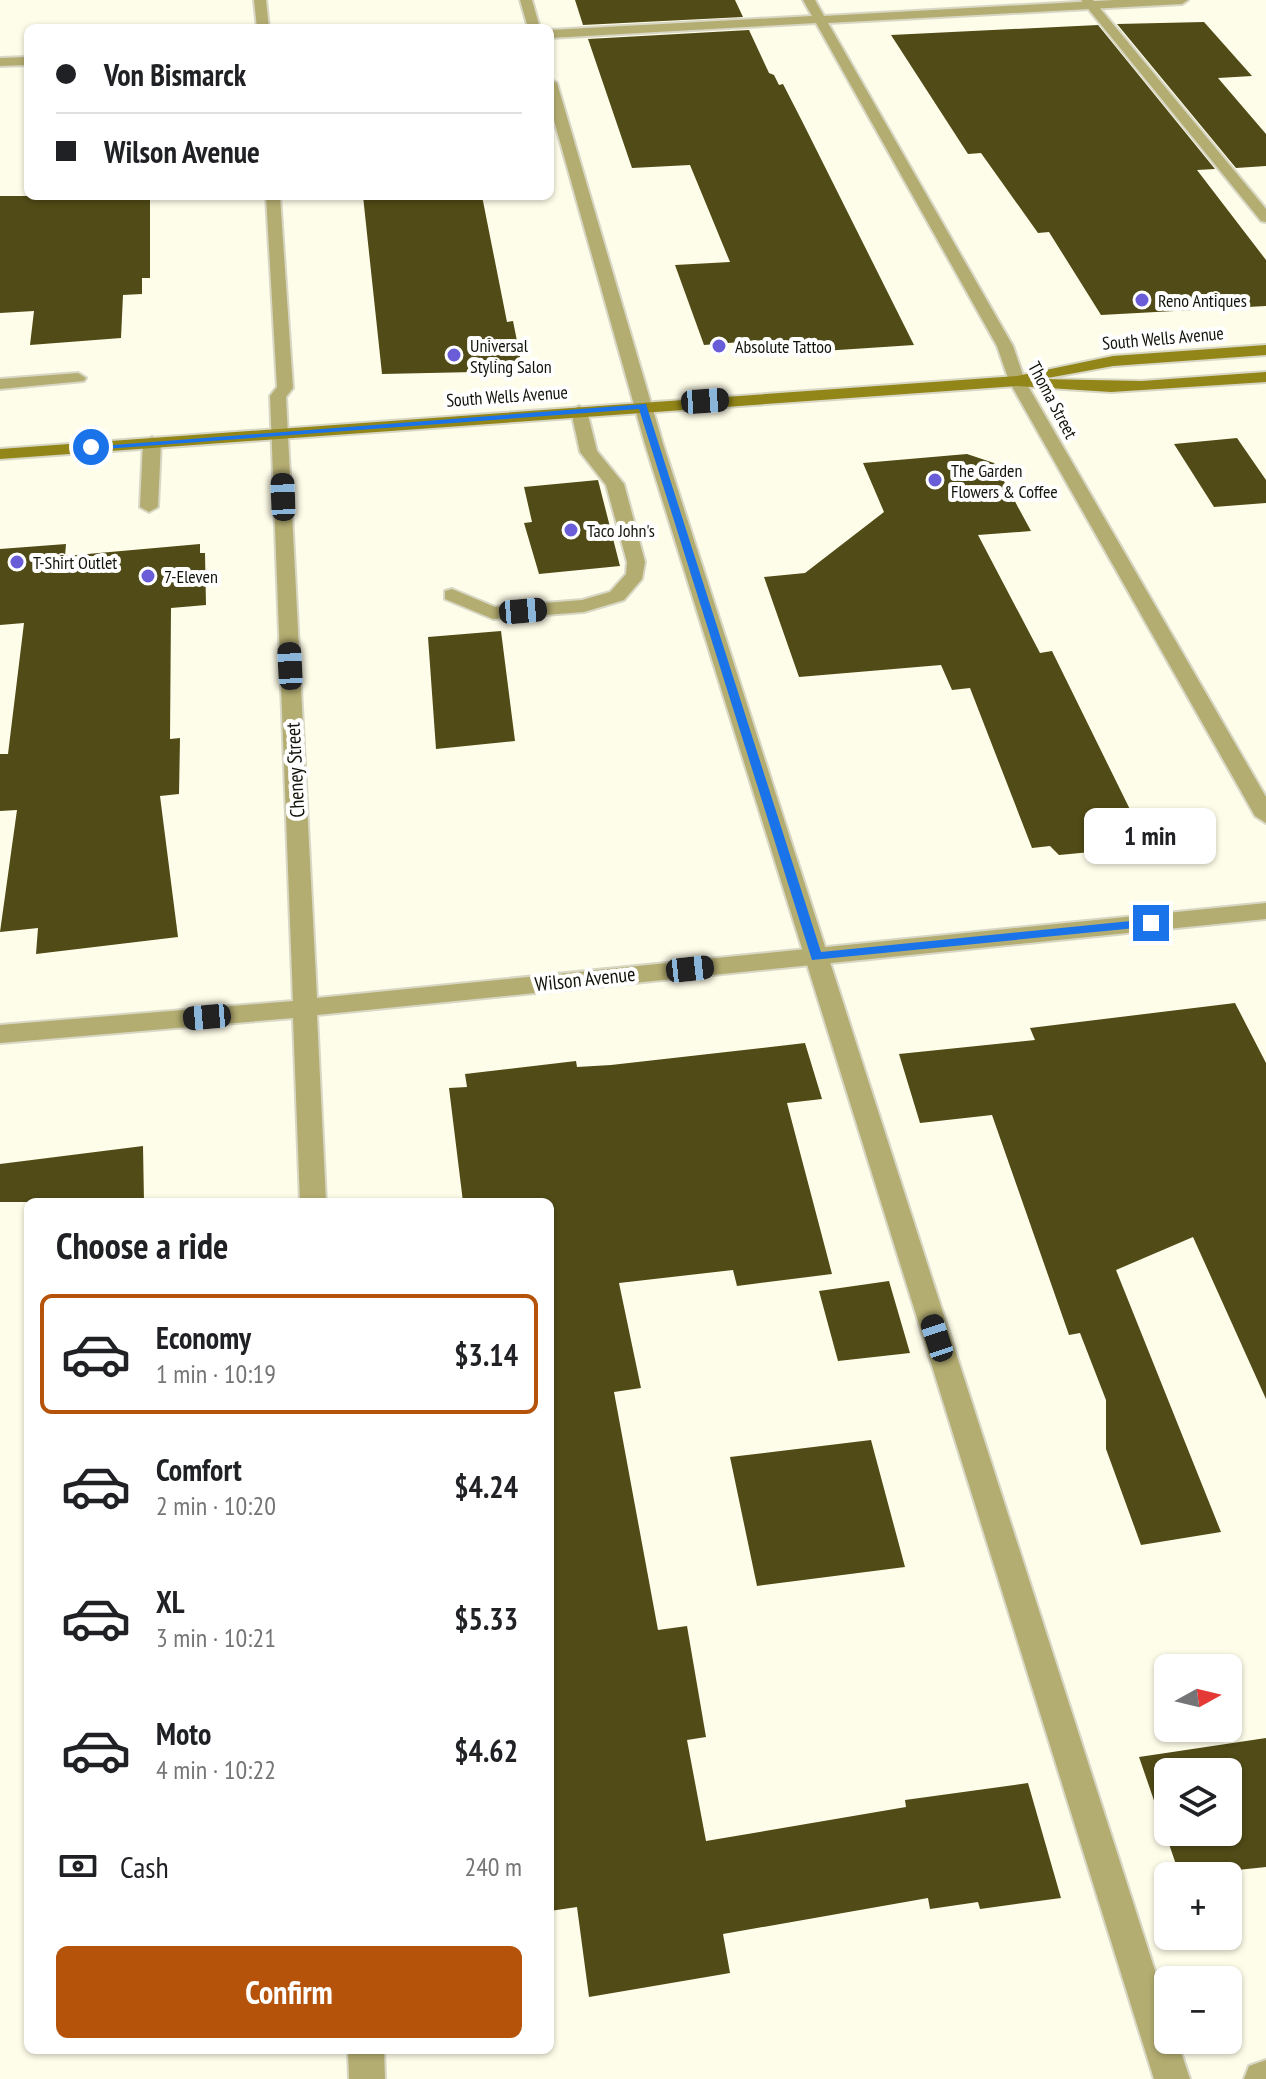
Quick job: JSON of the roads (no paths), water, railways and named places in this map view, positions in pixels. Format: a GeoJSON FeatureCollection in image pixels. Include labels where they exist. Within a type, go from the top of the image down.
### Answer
{"type":"FeatureCollection","features":[{"type":"Feature","properties":{"kind":"main road","name":"South Wells Avenue"},"geometry":{"type":"LineString","coordinates":[[1017,381],[1057,368],[1266,350]]}},
{"type":"Feature","properties":{"kind":"main road","name":"South Wells Avenue"},"geometry":{"type":"LineString","coordinates":[[0,454],[1017,381],[1063,388],[1117,389],[1266,377]]}},
{"type":"Feature","properties":{"kind":"street"},"geometry":{"type":"LineString","coordinates":[[260,0],[263,24]]}},
{"type":"Feature","properties":{"kind":"street"},"geometry":{"type":"LineString","coordinates":[[526,0],[533,24]]}},
{"type":"Feature","properties":{"kind":"street","name":"Thoma Street"},"geometry":{"type":"LineString","coordinates":[[809,0],[1005,346],[1017,381],[1266,816]]}},
{"type":"Feature","properties":{"kind":"street"},"geometry":{"type":"LineString","coordinates":[[554,34],[1182,0]]}},
{"type":"Feature","properties":{"kind":"street"},"geometry":{"type":"LineString","coordinates":[[1090,3],[1266,218]]}},
{"type":"Feature","properties":{"kind":"street"},"geometry":{"type":"LineString","coordinates":[[0,62],[24,61]]}},
{"type":"Feature","properties":{"kind":"street"},"geometry":{"type":"LineString","coordinates":[[554,97],[643,406],[1172,2079]]}},
{"type":"Feature","properties":{"kind":"street","name":"Cheney Street"},"geometry":{"type":"LineString","coordinates":[[273,200],[285,388],[278,396],[307,1007],[304,1056],[313,1198]]}},
{"type":"Feature","properties":{"kind":"street"},"geometry":{"type":"LineString","coordinates":[[0,384],[78,378]]}},
{"type":"Feature","properties":{"kind":"street"},"geometry":{"type":"LineString","coordinates":[[452,595],[493,613],[603,603],[629,585],[635,575],[636,562],[615,484],[589,452],[579,411]]}},
{"type":"Feature","properties":{"kind":"street"},"geometry":{"type":"LineString","coordinates":[[149,507],[152,442]]}},
{"type":"Feature","properties":{"kind":"street","name":"Wilson Avenue"},"geometry":{"type":"LineString","coordinates":[[0,1034],[307,1007],[1266,911]]}},
{"type":"Feature","properties":{"kind":"street"},"geometry":{"type":"LineString","coordinates":[[366,2054],[367,2079]]}},
{"type":"Feature","properties":{"kind":"place","name":"Reno Antiques"},"geometry":{"type":"Point","coordinates":[1142,300]}},
{"type":"Feature","properties":{"kind":"place","name":"Absolute Tattoo"},"geometry":{"type":"Point","coordinates":[719,346]}},
{"type":"Feature","properties":{"kind":"place","name":"Universal Styling Salon"},"geometry":{"type":"Point","coordinates":[454,355]}},
{"type":"Feature","properties":{"kind":"place","name":"The Garden Flowers & Coffee"},"geometry":{"type":"Point","coordinates":[935,480]}},
{"type":"Feature","properties":{"kind":"place","name":"Taco John's"},"geometry":{"type":"Point","coordinates":[571,530]}},
{"type":"Feature","properties":{"kind":"place","name":"T-Shirt Outlet"},"geometry":{"type":"Point","coordinates":[17,562]}},
{"type":"Feature","properties":{"kind":"place","name":"7-Eleven"},"geometry":{"type":"Point","coordinates":[148,576]}}]}
